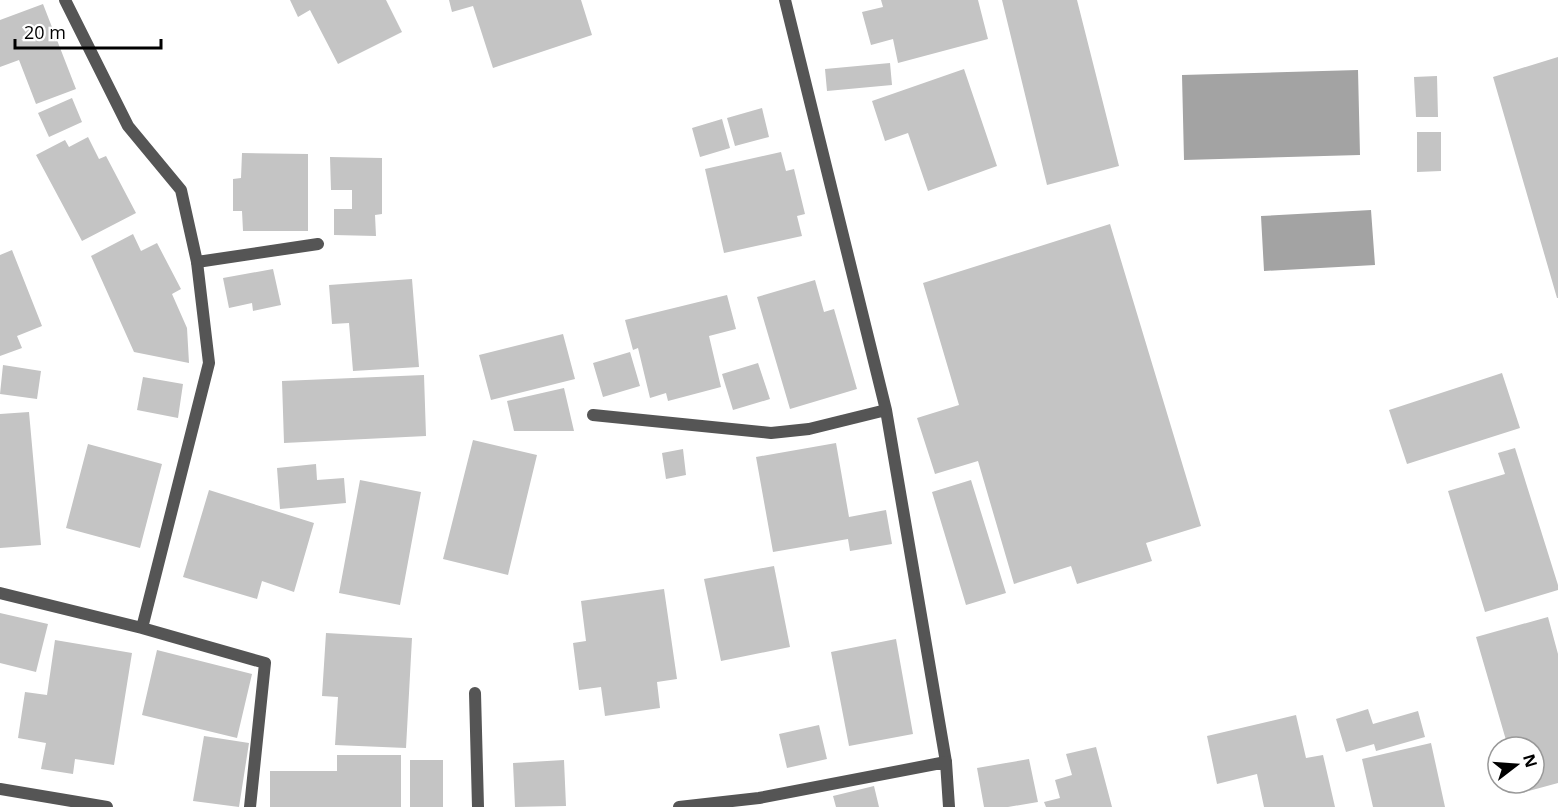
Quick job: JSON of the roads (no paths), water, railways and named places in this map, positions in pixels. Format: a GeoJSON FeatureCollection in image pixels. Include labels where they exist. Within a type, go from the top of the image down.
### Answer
{"type":"FeatureCollection","features":[{"type":"Feature","properties":{"kind":"street"},"geometry":{"type":"LineString","coordinates":[[65,0],[128,126],[181,190],[197,262],[209,363],[142,628]]}},
{"type":"Feature","properties":{"kind":"street"},"geometry":{"type":"LineString","coordinates":[[784,0],[886,410],[946,762],[949,807]]}},
{"type":"Feature","properties":{"kind":"street"},"geometry":{"type":"LineString","coordinates":[[197,262],[318,244]]}},
{"type":"Feature","properties":{"kind":"street"},"geometry":{"type":"LineString","coordinates":[[593,415],[771,433],[808,429],[886,410]]}},
{"type":"Feature","properties":{"kind":"street"},"geometry":{"type":"LineString","coordinates":[[0,592],[142,628],[265,663],[250,807]]}},
{"type":"Feature","properties":{"kind":"street"},"geometry":{"type":"LineString","coordinates":[[475,693],[477,807]]}},
{"type":"Feature","properties":{"kind":"street"},"geometry":{"type":"LineString","coordinates":[[679,807],[759,798],[946,762]]}},
{"type":"Feature","properties":{"kind":"street"},"geometry":{"type":"LineString","coordinates":[[0,789],[107,807]]}}]}
